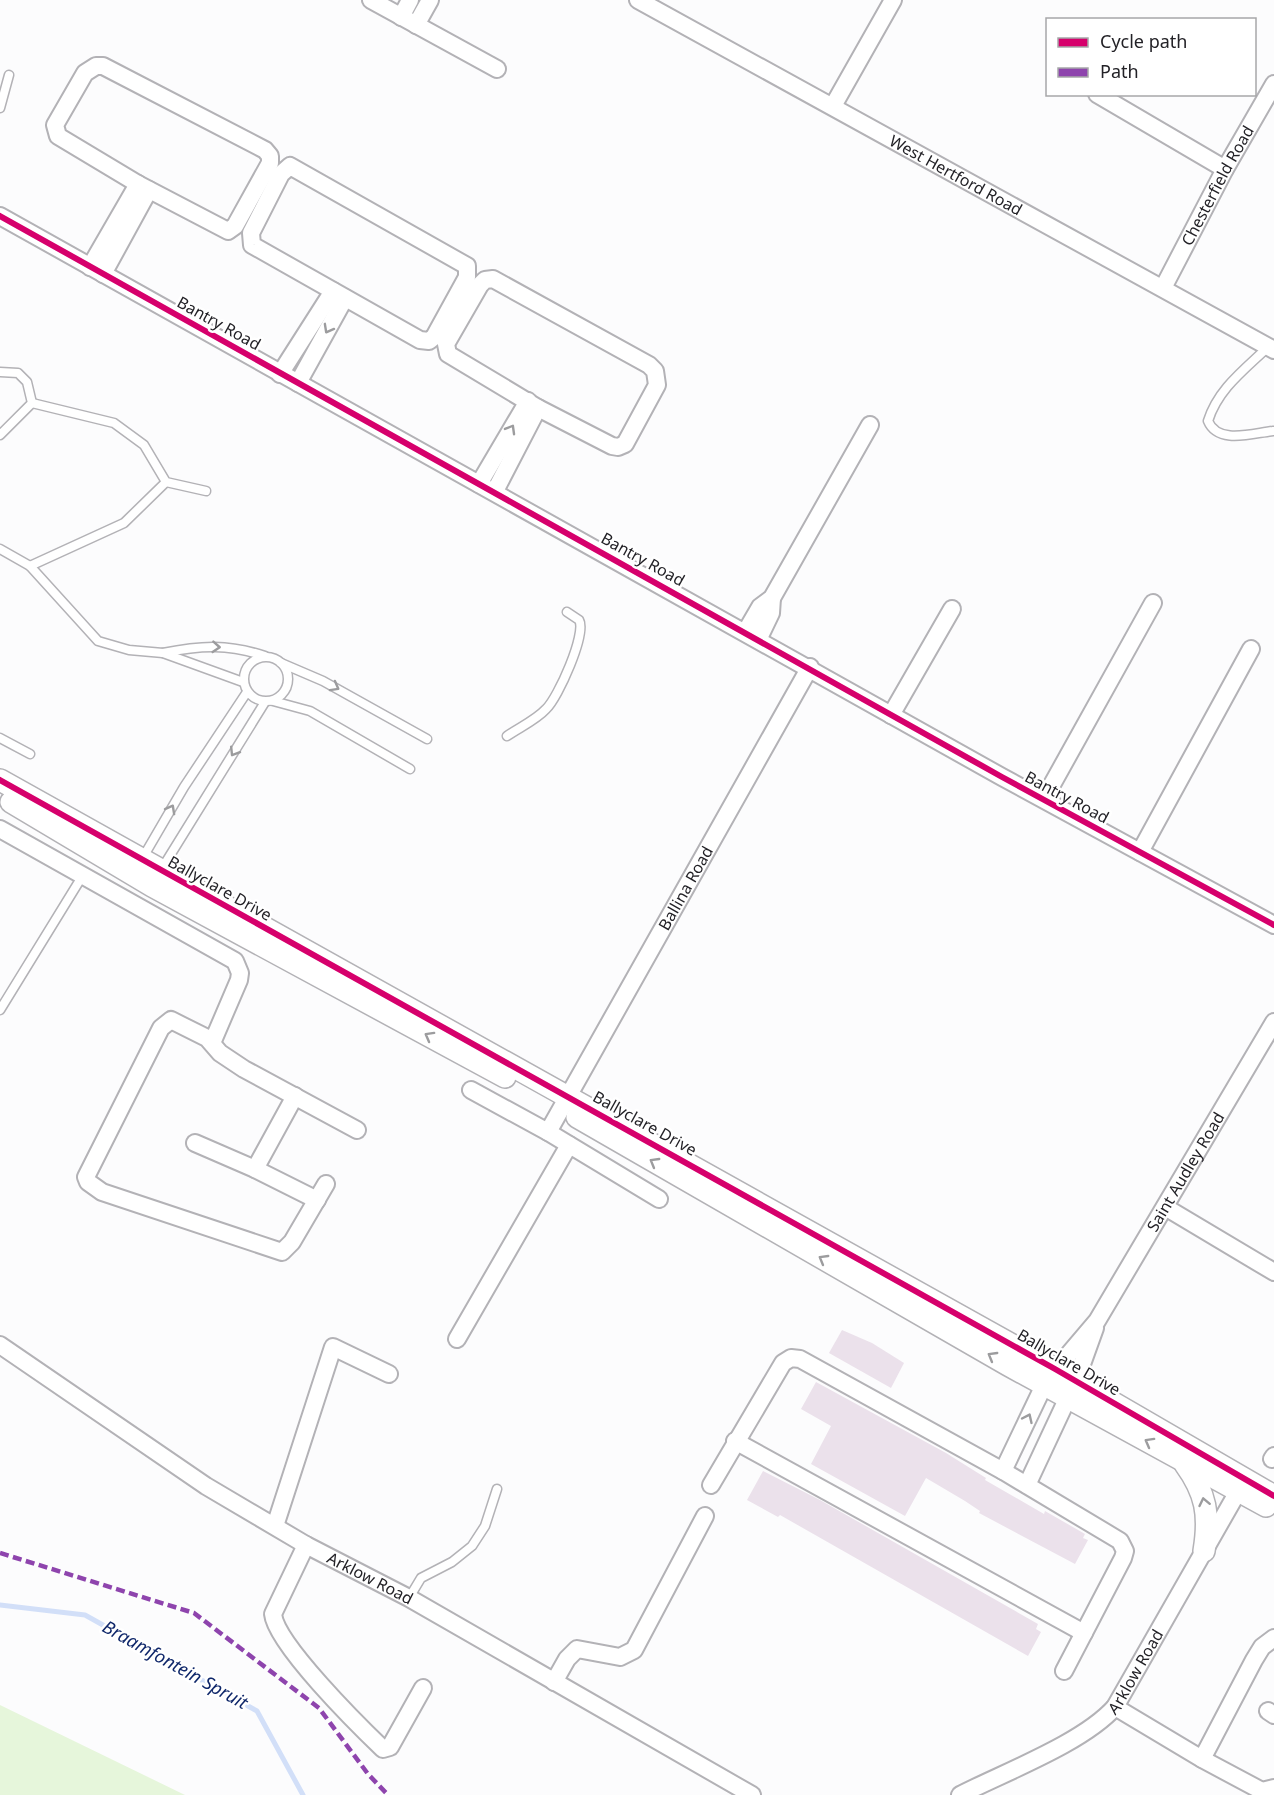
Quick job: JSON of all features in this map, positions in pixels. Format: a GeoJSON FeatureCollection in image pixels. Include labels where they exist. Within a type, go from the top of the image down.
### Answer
{"type":"FeatureCollection","features":[{"type":"Feature","properties":{"kind":"street"},"geometry":{"type":"LineString","coordinates":[[371,0],[497,69]]}},
{"type":"Feature","properties":{"kind":"street"},"geometry":{"type":"LineString","coordinates":[[401,16],[410,0]]}},
{"type":"Feature","properties":{"kind":"street"},"geometry":{"type":"LineString","coordinates":[[416,25],[430,0]]}},
{"type":"Feature","properties":{"kind":"street","name":"West Hertford Road"},"geometry":{"type":"LineString","coordinates":[[638,0],[1271,348]]}},
{"type":"Feature","properties":{"kind":"street"},"geometry":{"type":"LineString","coordinates":[[833,106],[893,0]]}},
{"type":"Feature","properties":{"kind":"street"},"geometry":{"type":"LineString","coordinates":[[103,66],[265,150],[270,156],[270,162],[235,226],[228,231],[143,187],[66,142],[56,133],[56,125],[91,68],[103,66]]}},
{"type":"Feature","properties":{"kind":"street","name":"Chesterfield Road"},"geometry":{"type":"LineString","coordinates":[[1163,288],[1225,169],[1274,84]]}},
{"type":"Feature","properties":{"kind":"street"},"geometry":{"type":"LineString","coordinates":[[1100,96],[1225,169]]}},
{"type":"Feature","properties":{"kind":"street"},"geometry":{"type":"LineString","coordinates":[[290,166],[465,264],[468,269],[439,329],[434,337],[425,342],[339,294],[252,245],[251,232],[281,174],[290,166]]}},
{"type":"Feature","properties":{"kind":"street"},"geometry":{"type":"LineString","coordinates":[[96,270],[143,187]]}},
{"type":"Feature","properties":{"kind":"street","name":"Bantry Road"},"geometry":{"type":"LineString","coordinates":[[0,216],[280,374],[753,635],[891,715],[1274,925]]}},
{"type":"Feature","properties":{"kind":"street"},"geometry":{"type":"LineString","coordinates":[[489,279],[649,365],[658,378],[629,439],[618,447],[533,404],[452,357],[446,350],[446,344],[480,285],[489,279]]}},
{"type":"Feature","properties":{"kind":"street"},"geometry":{"type":"LineString","coordinates":[[280,374],[339,294]]}},
{"type":"Feature","properties":{"kind":"street"},"geometry":{"type":"LineString","coordinates":[[297,383],[339,294]]}},
{"type":"Feature","properties":{"kind":"street"},"geometry":{"type":"LineString","coordinates":[[479,484],[533,404]]}},
{"type":"Feature","properties":{"kind":"street"},"geometry":{"type":"LineString","coordinates":[[495,491],[533,404]]}},
{"type":"Feature","properties":{"kind":"street"},"geometry":{"type":"LineString","coordinates":[[753,635],[771,613],[772,598],[870,425]]}},
{"type":"Feature","properties":{"kind":"street"},"geometry":{"type":"LineString","coordinates":[[1044,799],[1153,603]]}},
{"type":"Feature","properties":{"kind":"street"},"geometry":{"type":"LineString","coordinates":[[891,715],[952,609]]}},
{"type":"Feature","properties":{"kind":"street"},"geometry":{"type":"LineString","coordinates":[[1140,852],[1251,649]]}},
{"type":"Feature","properties":{"kind":"street","name":"Ballina Road"},"geometry":{"type":"LineString","coordinates":[[548,1132],[810,667]]}},
{"type":"Feature","properties":{"kind":"street","name":"Ballyclare Drive"},"geometry":{"type":"LineString","coordinates":[[0,780],[141,887]]}},
{"type":"Feature","properties":{"kind":"street","name":"Ballyclare Drive"},"geometry":{"type":"LineString","coordinates":[[0,796],[141,887],[564,1102],[1242,1485],[1274,1510]]}},
{"type":"Feature","properties":{"kind":"street"},"geometry":{"type":"LineString","coordinates":[[0,829],[83,875],[141,887],[238,965],[239,980],[212,1042]]}},
{"type":"Feature","properties":{"kind":"street"},"geometry":{"type":"LineString","coordinates":[[326,1184],[292,1242],[282,1252],[102,1192],[88,1182],[89,1169],[162,1025],[174,1021],[212,1042],[231,1061],[357,1130]]}},
{"type":"Feature","properties":{"kind":"street","name":"Saint Audley Road"},"geometry":{"type":"LineString","coordinates":[[1027,1485],[1071,1389],[1097,1321],[1274,1022]]}},
{"type":"Feature","properties":{"kind":"street"},"geometry":{"type":"LineString","coordinates":[[471,1090],[548,1132],[659,1199]]}},
{"type":"Feature","properties":{"kind":"street"},"geometry":{"type":"LineString","coordinates":[[255,1168],[295,1096]]}},
{"type":"Feature","properties":{"kind":"street"},"geometry":{"type":"LineString","coordinates":[[195,1143],[255,1168],[317,1200]]}},
{"type":"Feature","properties":{"kind":"street"},"geometry":{"type":"LineString","coordinates":[[457,1339],[569,1145]]}},
{"type":"Feature","properties":{"kind":"street"},"geometry":{"type":"LineString","coordinates":[[1165,1207],[1274,1272]]}},
{"type":"Feature","properties":{"kind":"street","name":"Saint Audley Road"},"geometry":{"type":"LineString","coordinates":[[1003,1471],[1049,1376],[1097,1321]]}},
{"type":"Feature","properties":{"kind":"street","name":"Arklow Road"},"geometry":{"type":"LineString","coordinates":[[0,1345],[206,1486],[306,1545],[409,1598],[752,1795]]}},
{"type":"Feature","properties":{"kind":"street"},"geometry":{"type":"LineString","coordinates":[[275,1526],[333,1347],[389,1374]]}},
{"type":"Feature","properties":{"kind":"street"},"geometry":{"type":"LineString","coordinates":[[711,1485],[777,1373],[791,1358],[800,1359],[1003,1471],[1120,1541],[1124,1547],[1123,1558],[1064,1671]]}},
{"type":"Feature","properties":{"kind":"street","name":"Ballyclare Drive"},"geometry":{"type":"LineString","coordinates":[[1071,1389],[1181,1459],[1274,1496]]}},
{"type":"Feature","properties":{"kind":"street"},"geometry":{"type":"LineString","coordinates":[[735,1442],[1083,1634]]}},
{"type":"Feature","properties":{"kind":"street"},"geometry":{"type":"LineString","coordinates":[[1181,1459],[1199,1484],[1204,1500],[1208,1527],[1204,1551]]}},
{"type":"Feature","properties":{"kind":"street","name":"Arklow Road"},"geometry":{"type":"LineString","coordinates":[[960,1795],[1093,1728],[1115,1707],[1242,1485]]}},
{"type":"Feature","properties":{"kind":"street"},"geometry":{"type":"LineString","coordinates":[[554,1682],[567,1659],[578,1649],[620,1657],[634,1650],[705,1516]]}},
{"type":"Feature","properties":{"kind":"street"},"geometry":{"type":"LineString","coordinates":[[306,1545],[273,1614],[274,1624],[289,1648],[383,1749],[390,1747],[423,1688]]}},
{"type":"Feature","properties":{"kind":"street"},"geometry":{"type":"LineString","coordinates":[[1202,1759],[1254,1660],[1262,1647],[1274,1638]]}},
{"type":"Feature","properties":{"kind":"street"},"geometry":{"type":"LineString","coordinates":[[1115,1707],[1202,1759],[1262,1791],[1274,1788]]}},
{"type":"Feature","properties":{"kind":"lane"},"geometry":{"type":"LineString","coordinates":[[0,108],[9,75]]}},
{"type":"Feature","properties":{"kind":"lane"},"geometry":{"type":"LineString","coordinates":[[1271,348],[1221,392],[1213,403],[1208,421],[1217,432],[1232,436],[1273,431]]}},
{"type":"Feature","properties":{"kind":"lane"},"geometry":{"type":"LineString","coordinates":[[0,372],[18,374],[27,382],[32,403]]}},
{"type":"Feature","properties":{"kind":"lane"},"geometry":{"type":"LineString","coordinates":[[0,435],[32,403]]}},
{"type":"Feature","properties":{"kind":"lane"},"geometry":{"type":"LineString","coordinates":[[32,403],[114,423],[144,445],[166,482],[206,491]]}},
{"type":"Feature","properties":{"kind":"lane"},"geometry":{"type":"LineString","coordinates":[[30,566],[124,523],[166,482]]}},
{"type":"Feature","properties":{"kind":"lane"},"geometry":{"type":"LineString","coordinates":[[2,548],[30,566],[98,641],[129,650],[163,653],[243,682]]}},
{"type":"Feature","properties":{"kind":"lane"},"geometry":{"type":"LineString","coordinates":[[507,736],[545,711],[561,687],[582,632],[579,620],[567,612]]}},
{"type":"Feature","properties":{"kind":"lane"},"geometry":{"type":"LineString","coordinates":[[163,653],[200,646],[240,648],[268,657],[323,681],[426,739]]}},
{"type":"Feature","properties":{"kind":"lane"},"geometry":{"type":"LineString","coordinates":[[268,657],[254,660],[249,665],[243,682],[247,692],[258,700],[310,711],[410,769]]}},
{"type":"Feature","properties":{"kind":"lane"},"geometry":{"type":"LineString","coordinates":[[141,887],[269,701],[279,697],[287,684],[286,670],[281,663]]}},
{"type":"Feature","properties":{"kind":"lane"},"geometry":{"type":"LineString","coordinates":[[141,887],[184,787],[247,692]]}},
{"type":"Feature","properties":{"kind":"lane"},"geometry":{"type":"LineString","coordinates":[[0,738],[30,753]]}},
{"type":"Feature","properties":{"kind":"lane"},"geometry":{"type":"LineString","coordinates":[[0,1010],[83,875]]}},
{"type":"Feature","properties":{"kind":"lane"},"geometry":{"type":"LineString","coordinates":[[409,1598],[421,1578],[452,1562],[472,1546],[485,1526],[497,1489]]}},
{"type":"Feature","properties":{"kind":"green space"},"geometry":{"type":"Polygon","coordinates":[[[0,1705],[185,1795],[0,1795],[0,1705]]]}},
{"type":"Feature","properties":{"kind":"building"},"geometry":{"type":"Polygon","coordinates":[[[842,1330],[872,1343],[904,1363],[891,1388],[829,1353],[842,1330]]]}},
{"type":"Feature","properties":{"kind":"building"},"geometry":{"type":"Polygon","coordinates":[[[816,1382],[946,1453],[986,1478],[985,1480],[1044,1514],[1045,1511],[1085,1534],[1083,1538],[1088,1540],[1075,1564],[979,1513],[980,1511],[965,1501],[926,1478],[905,1516],[811,1464],[831,1426],[801,1409],[816,1382]]]}},
{"type":"Feature","properties":{"kind":"building"},"geometry":{"type":"Polygon","coordinates":[[[763,1471],[820,1500],[1038,1624],[1036,1629],[1041,1632],[1028,1656],[780,1515],[778,1517],[747,1500],[763,1471]]]}},
{"type":"Feature","properties":{"kind":"waterway","name":"Braamfontein Spruit"},"geometry":{"type":"LineString","coordinates":[[0,1605],[85,1615],[257,1711],[303,1795]]}},
{"type":"Feature","properties":{"kind":"marked path"},"geometry":{"type":"LineString","coordinates":[[0,1553],[194,1613],[319,1708],[368,1774],[388,1795]]}},
{"type":"Feature","properties":{"kind":"cycle path"},"geometry":{"type":"LineString","coordinates":[[0,216],[1002,777],[1274,925]]}},
{"type":"Feature","properties":{"kind":"cycle path"},"geometry":{"type":"LineString","coordinates":[[0,780],[1055,1369],[1274,1496]]}}]}
